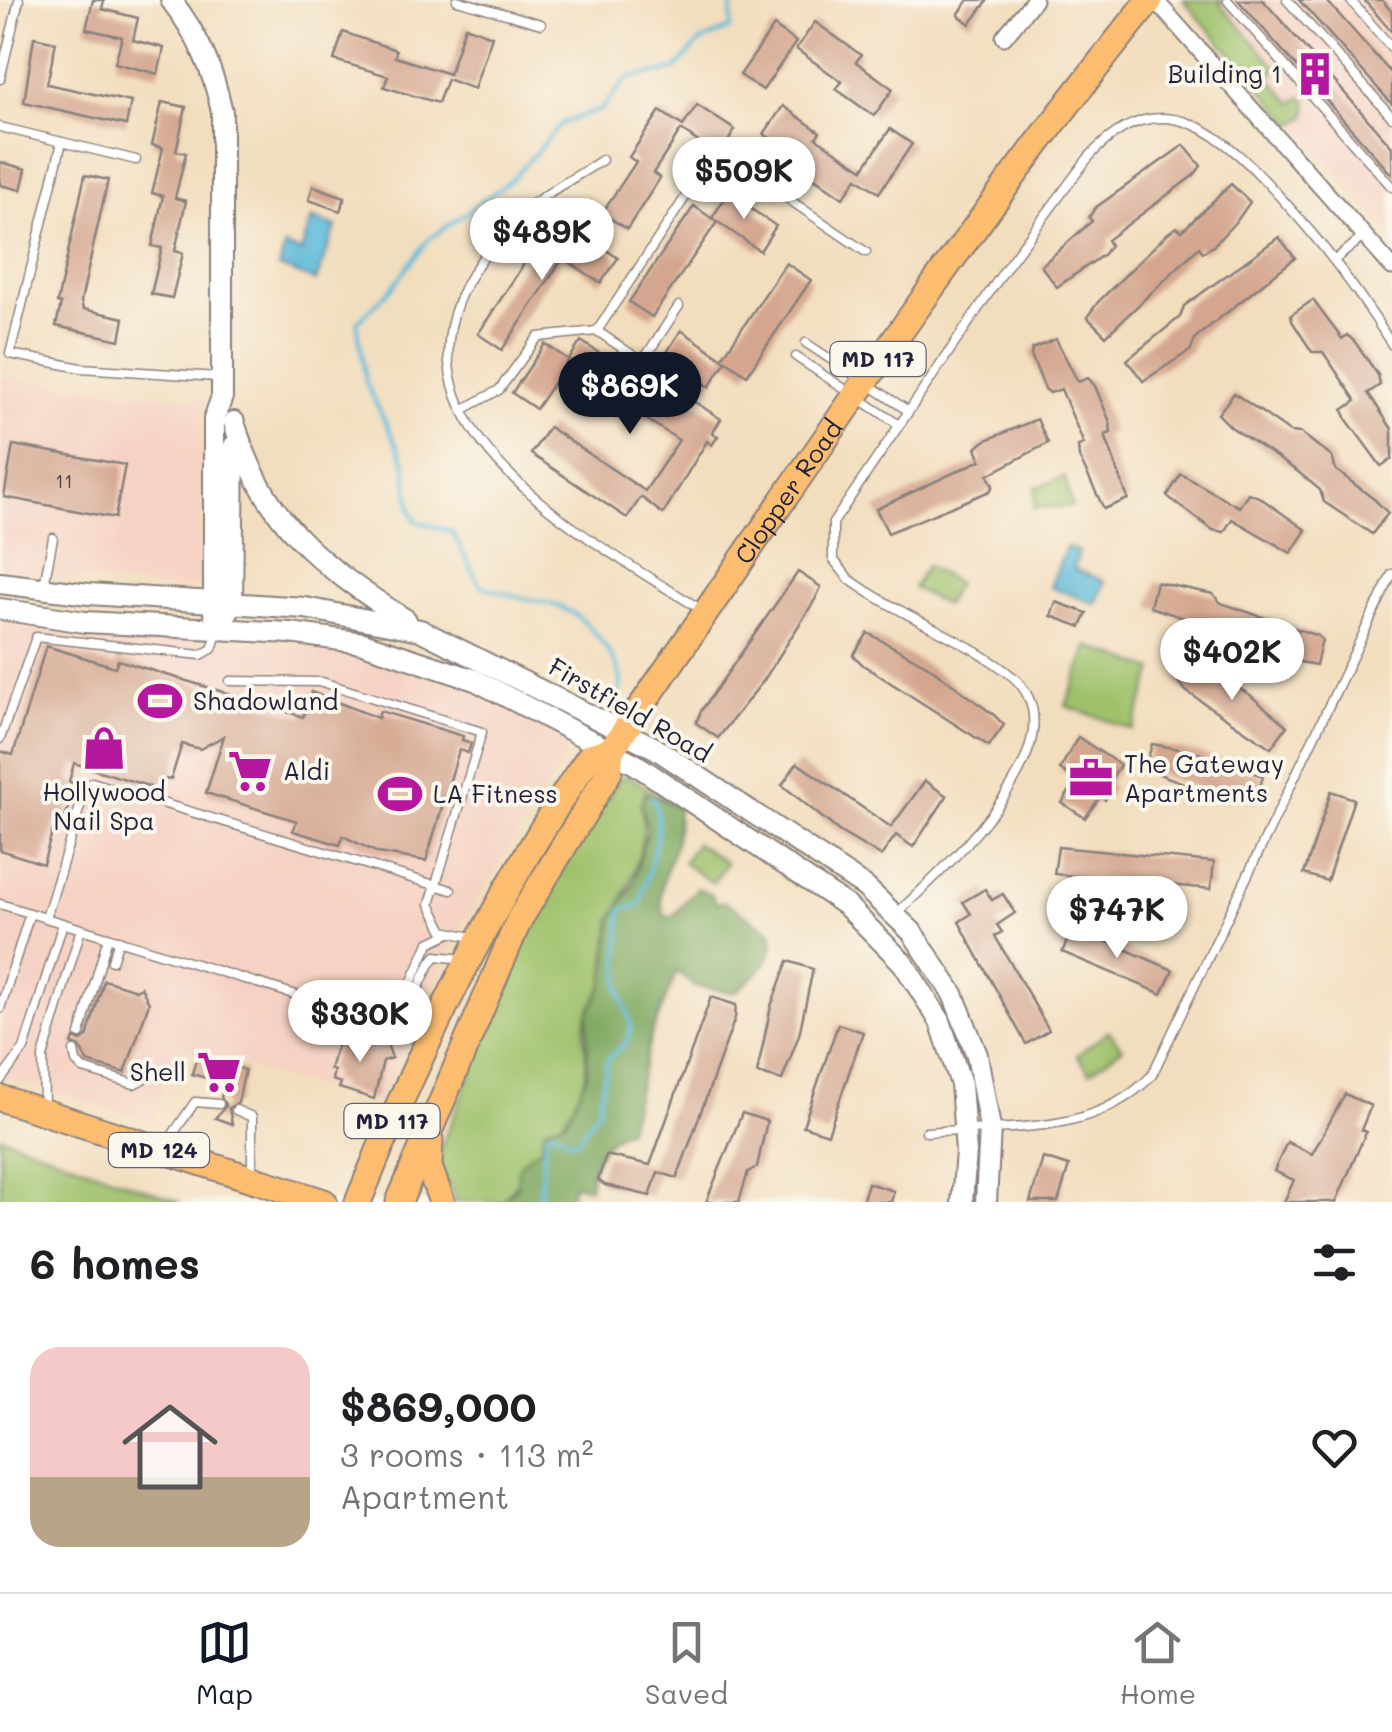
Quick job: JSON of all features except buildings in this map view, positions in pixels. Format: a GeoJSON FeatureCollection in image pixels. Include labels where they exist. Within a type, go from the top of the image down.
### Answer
{"type":"FeatureCollection","features":[{"type":"Feature","properties":{"kind":"main road","name":"Clopper Road"},"geometry":{"type":"LineString","coordinates":[[399,1202],[460,1050],[528,903],[609,772],[618,740],[857,388],[1031,146],[1153,0]]}},
{"type":"Feature","properties":{"kind":"main road","name":"Clopper Road"},"geometry":{"type":"LineString","coordinates":[[358,1202],[470,949],[590,756],[618,740]]}},
{"type":"Feature","properties":{"kind":"main road"},"geometry":{"type":"LineString","coordinates":[[460,1050],[466,1010],[477,980],[470,949]]}},
{"type":"Feature","properties":{"kind":"main road","name":"MD 124"},"geometry":{"type":"LineString","coordinates":[[0,1098],[269,1190],[324,1202]]}},
{"type":"Feature","properties":{"kind":"main road"},"geometry":{"type":"LineString","coordinates":[[433,1121],[429,1167],[442,1202]]}},
{"type":"Feature","properties":{"kind":"street"},"geometry":{"type":"LineString","coordinates":[[171,0],[210,64],[222,112],[222,387],[214,419],[221,604]]}},
{"type":"Feature","properties":{"kind":"street"},"geometry":{"type":"LineString","coordinates":[[1004,37],[1034,0]]}},
{"type":"Feature","properties":{"kind":"street"},"geometry":{"type":"LineString","coordinates":[[1153,0],[1392,267]]}},
{"type":"Feature","properties":{"kind":"street"},"geometry":{"type":"LineString","coordinates":[[222,387],[251,472],[296,537],[334,574],[420,630]]}},
{"type":"Feature","properties":{"kind":"street"},"geometry":{"type":"LineString","coordinates":[[218,630],[234,422]]}},
{"type":"Feature","properties":{"kind":"street","name":"Firstfield Road"},"geometry":{"type":"LineString","coordinates":[[0,582],[43,590],[320,610],[420,630],[618,740],[865,887],[896,914],[939,970],[967,1025],[990,1128],[986,1202]]}},
{"type":"Feature","properties":{"kind":"street","name":"Firstfield Road"},"geometry":{"type":"LineString","coordinates":[[0,609],[86,622],[328,637],[404,654],[618,740],[878,933],[940,1021],[961,1084],[965,1129],[962,1202]]}},
{"type":"Feature","properties":{"kind":"lane"},"geometry":{"type":"LineString","coordinates":[[0,79],[18,0]]}},
{"type":"Feature","properties":{"kind":"lane"},"geometry":{"type":"LineString","coordinates":[[457,0],[541,24]]}},
{"type":"Feature","properties":{"kind":"lane"},"geometry":{"type":"LineString","coordinates":[[1287,0],[1392,117]]}},
{"type":"Feature","properties":{"kind":"lane"},"geometry":{"type":"LineString","coordinates":[[1350,0],[1392,48]]}},
{"type":"Feature","properties":{"kind":"lane"},"geometry":{"type":"LineString","coordinates":[[1228,1],[1392,187]]}},
{"type":"Feature","properties":{"kind":"lane"},"geometry":{"type":"LineString","coordinates":[[896,914],[972,838],[1021,769],[1032,742],[1034,723],[1027,693],[1010,674],[862,589],[832,559],[833,522],[907,410],[1088,158],[1114,133],[1131,125],[1169,118],[1220,136],[1336,258],[1392,344]]}},
{"type":"Feature","properties":{"kind":"lane"},"geometry":{"type":"LineString","coordinates":[[0,127],[136,160]]}},
{"type":"Feature","properties":{"kind":"lane"},"geometry":{"type":"LineString","coordinates":[[62,142],[10,354],[222,387]]}},
{"type":"Feature","properties":{"kind":"lane"},"geometry":{"type":"LineString","coordinates":[[602,160],[516,218],[462,290],[448,324],[449,371],[488,452],[532,498],[706,612]]}},
{"type":"Feature","properties":{"kind":"lane"},"geometry":{"type":"LineString","coordinates":[[597,331],[698,178],[738,164],[866,252]]}},
{"type":"Feature","properties":{"kind":"lane"},"geometry":{"type":"LineString","coordinates":[[1336,258],[1366,234]]}},
{"type":"Feature","properties":{"kind":"lane"},"geometry":{"type":"LineString","coordinates":[[642,362],[679,306]]}},
{"type":"Feature","properties":{"kind":"lane"},"geometry":{"type":"LineString","coordinates":[[464,409],[500,390],[538,337],[597,331],[676,386]]}},
{"type":"Feature","properties":{"kind":"lane"},"geometry":{"type":"LineString","coordinates":[[806,343],[898,424]]}},
{"type":"Feature","properties":{"kind":"lane"},"geometry":{"type":"LineString","coordinates":[[796,357],[907,410]]}},
{"type":"Feature","properties":{"kind":"lane"},"geometry":{"type":"LineString","coordinates":[[43,590],[53,538]]}},
{"type":"Feature","properties":{"kind":"lane"},"geometry":{"type":"LineString","coordinates":[[926,1132],[1060,1124],[1122,1104],[1152,1074],[1392,574]]}},
{"type":"Feature","properties":{"kind":"lane"},"geometry":{"type":"LineString","coordinates":[[0,739],[36,637],[200,655],[212,649],[218,630]]}},
{"type":"Feature","properties":{"kind":"lane"},"geometry":{"type":"LineString","coordinates":[[230,681],[322,682],[482,732],[430,910],[440,928],[470,949]]}},
{"type":"Feature","properties":{"kind":"lane"},"geometry":{"type":"LineString","coordinates":[[46,918],[85,790],[92,782],[451,890]]}},
{"type":"Feature","properties":{"kind":"lane"},"geometry":{"type":"LineString","coordinates":[[0,904],[381,1021],[401,1017],[436,956],[470,949]]}},
{"type":"Feature","properties":{"kind":"lane"},"geometry":{"type":"LineString","coordinates":[[0,1011],[30,914]]}},
{"type":"Feature","properties":{"kind":"lane"},"geometry":{"type":"LineString","coordinates":[[0,1081],[24,1049],[63,924]]}},
{"type":"Feature","properties":{"kind":"lane"},"geometry":{"type":"LineString","coordinates":[[47,1113],[41,1083],[43,1057],[81,929]]}},
{"type":"Feature","properties":{"kind":"lane"},"geometry":{"type":"LineString","coordinates":[[354,1012],[379,1015],[399,1010],[429,944],[450,934]]}},
{"type":"Feature","properties":{"kind":"lane"},"geometry":{"type":"LineString","coordinates":[[80,1034],[108,937]]}},
{"type":"Feature","properties":{"kind":"lane"},"geometry":{"type":"LineString","coordinates":[[112,961],[119,940]]}},
{"type":"Feature","properties":{"kind":"lane"},"geometry":{"type":"LineString","coordinates":[[74,1052],[83,1069],[134,1084],[143,1083],[148,1076]]}},
{"type":"Feature","properties":{"kind":"lane"},"geometry":{"type":"LineString","coordinates":[[161,1151],[195,1102],[219,1104]]}},
{"type":"Feature","properties":{"kind":"lane"},"geometry":{"type":"LineString","coordinates":[[236,1110],[252,1117],[269,1190]]}},
{"type":"Feature","properties":{"kind":"shaded area"},"geometry":{"type":"Polygon","coordinates":[[[1392,0],[1392,237],[1190,1],[1392,0]]]}},
{"type":"Feature","properties":{"kind":"shaded area"},"geometry":{"type":"Polygon","coordinates":[[[0,378],[203,400],[199,581],[191,591],[0,569],[0,378]]]}},
{"type":"Feature","properties":{"kind":"shaded area"},"geometry":{"type":"Polygon","coordinates":[[[0,618],[152,639],[326,647],[380,657],[474,691],[556,731],[566,755],[462,923],[377,1105],[176,1046],[152,1122],[0,1075],[0,618]]]}},
{"type":"Feature","properties":{"kind":"green space"},"geometry":{"type":"Polygon","coordinates":[[[1183,0],[1224,0],[1220,4],[1277,68],[1270,78],[1292,103],[1302,97],[1308,103],[1306,117],[1293,125],[1183,0]]]}},
{"type":"Feature","properties":{"kind":"green space"},"geometry":{"type":"Polygon","coordinates":[[[1065,477],[1072,506],[1034,508],[1036,487],[1065,477]]]}},
{"type":"Feature","properties":{"kind":"green space"},"geometry":{"type":"Polygon","coordinates":[[[926,566],[957,583],[945,605],[913,588],[926,566]]]}},
{"type":"Feature","properties":{"kind":"green space"},"geometry":{"type":"Polygon","coordinates":[[[1088,646],[1154,670],[1133,730],[1066,706],[1088,646]]]}},
{"type":"Feature","properties":{"kind":"green space"},"geometry":{"type":"Polygon","coordinates":[[[627,775],[678,807],[659,796],[641,803],[640,852],[610,934],[603,986],[585,1025],[586,1072],[581,1092],[565,1118],[542,1138],[542,1148],[502,1202],[452,1202],[455,1198],[441,1174],[440,1149],[553,883],[619,779],[627,775]]]}},
{"type":"Feature","properties":{"kind":"green space"},"geometry":{"type":"Polygon","coordinates":[[[645,792],[678,807],[675,843],[661,891],[666,917],[674,915],[697,888],[772,932],[771,951],[756,974],[734,993],[694,986],[677,971],[651,1035],[628,1129],[610,1139],[599,1152],[589,1188],[574,1184],[568,1202],[502,1202],[518,1185],[522,1162],[541,1148],[545,1128],[566,1120],[587,1075],[588,1014],[604,983],[612,919],[633,884],[647,830],[641,803],[645,792]]]}},
{"type":"Feature","properties":{"kind":"green space"},"geometry":{"type":"Polygon","coordinates":[[[696,843],[726,863],[713,883],[683,863],[696,843]]]}},
{"type":"Feature","properties":{"kind":"green space"},"geometry":{"type":"Polygon","coordinates":[[[1109,1031],[1122,1048],[1090,1072],[1077,1055],[1109,1031]]]}},
{"type":"Feature","properties":{"kind":"green space"},"geometry":{"type":"Polygon","coordinates":[[[0,1136],[180,1202],[0,1202],[0,1136]]]}},
{"type":"Feature","properties":{"kind":"water"},"geometry":{"type":"Polygon","coordinates":[[[312,218],[336,227],[316,281],[279,267],[285,246],[301,252],[312,218]]]}},
{"type":"Feature","properties":{"kind":"water"},"geometry":{"type":"Polygon","coordinates":[[[1066,547],[1079,552],[1074,569],[1105,581],[1096,604],[1050,587],[1066,547]]]}},
{"type":"Feature","properties":{"kind":"waterway"},"geometry":{"type":"LineString","coordinates":[[616,698],[621,686],[618,670],[596,633],[581,619],[551,604],[480,585],[452,532],[416,521],[405,462],[366,383],[357,322],[392,288],[428,240],[511,180],[562,123],[601,110],[628,78],[675,70],[699,43],[731,28],[732,0]]}},
{"type":"Feature","properties":{"kind":"waterway"},"geometry":{"type":"LineString","coordinates":[[539,1202],[546,1134],[554,1130],[572,1142],[578,1140],[598,1109],[608,1058],[629,1036],[630,1021],[619,986],[620,919],[621,910],[641,904],[657,838],[653,798]]}},
{"type":"Feature","properties":{"kind":"place","name":"Building 1"},"geometry":{"type":"Point","coordinates":[1315,74]}},
{"type":"Feature","properties":{"kind":"place","name":"Shadowland"},"geometry":{"type":"Point","coordinates":[160,701]}},
{"type":"Feature","properties":{"kind":"place","name":"Hollywood Nail Spa"},"geometry":{"type":"Point","coordinates":[104,748]}},
{"type":"Feature","properties":{"kind":"place","name":"Aldi"},"geometry":{"type":"Point","coordinates":[250,771]}},
{"type":"Feature","properties":{"kind":"place","name":"The Gateway Apartments"},"geometry":{"type":"Point","coordinates":[1091,778]}},
{"type":"Feature","properties":{"kind":"place","name":"LA Fitness"},"geometry":{"type":"Point","coordinates":[400,794]}},
{"type":"Feature","properties":{"kind":"place","name":"Shell"},"geometry":{"type":"Point","coordinates":[219,1072]}}]}
